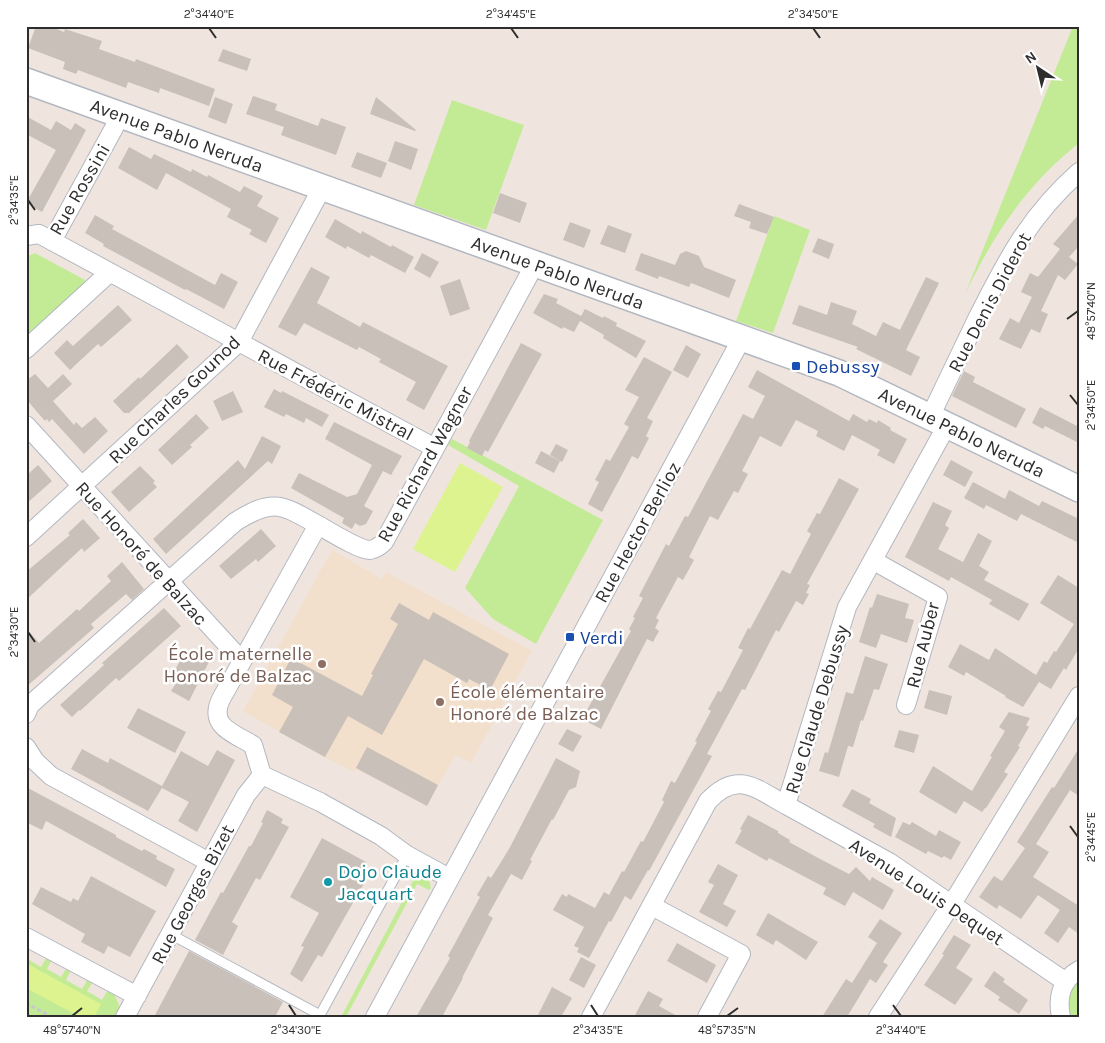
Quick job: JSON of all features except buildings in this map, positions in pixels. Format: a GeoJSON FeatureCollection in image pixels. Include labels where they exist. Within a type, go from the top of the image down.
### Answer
{"type":"FeatureCollection","features":[{"type":"Feature","properties":{"kind":"street","name":"Avenue Pablo Neruda"},"geometry":{"type":"LineString","coordinates":[[26,81],[839,373],[1079,489]]}},
{"type":"Feature","properties":{"kind":"street","name":"Rue Rossini"},"geometry":{"type":"LineString","coordinates":[[26,236],[39,234],[52,241],[114,128],[119,114]]}},
{"type":"Feature","properties":{"kind":"street","name":"Rue Denis Diderot"},"geometry":{"type":"LineString","coordinates":[[938,421],[1012,251],[1043,208],[1060,188],[1079,172]]}},
{"type":"Feature","properties":{"kind":"street","name":"Rue Charles Gounod"},"geometry":{"type":"LineString","coordinates":[[26,537],[239,342],[322,186]]}},
{"type":"Feature","properties":{"kind":"street","name":"Rue Frédéric Mistral"},"geometry":{"type":"LineString","coordinates":[[52,241],[435,448]]}},
{"type":"Feature","properties":{"kind":"street","name":"Rue Richard Wagner"},"geometry":{"type":"LineString","coordinates":[[318,525],[361,548],[369,550],[378,547],[384,542],[535,264]]}},
{"type":"Feature","properties":{"kind":"street"},"geometry":{"type":"LineString","coordinates":[[26,349],[109,273]]}},
{"type":"Feature","properties":{"kind":"street","name":"Rue Hector Berlioz"},"geometry":{"type":"LineString","coordinates":[[375,1017],[742,338]]}},
{"type":"Feature","properties":{"kind":"street","name":"Rue Claude Debussy"},"geometry":{"type":"LineString","coordinates":[[592,1017],[708,802],[717,792],[729,786],[742,784],[786,805],[848,607],[874,561],[938,421]]}},
{"type":"Feature","properties":{"kind":"street","name":"Rue Honoré de Balzac"},"geometry":{"type":"LineString","coordinates":[[26,425],[242,662]]}},
{"type":"Feature","properties":{"kind":"street"},"geometry":{"type":"LineString","coordinates":[[26,714],[30,705],[235,522],[255,510],[275,506],[291,510],[318,525],[221,699],[216,712],[218,721],[222,727],[253,744],[262,775],[281,782],[338,812],[449,878]]}},
{"type":"Feature","properties":{"kind":"street","name":"Rue Auber"},"geometry":{"type":"LineString","coordinates":[[874,561],[938,596],[906,705]]}},
{"type":"Feature","properties":{"kind":"street"},"geometry":{"type":"LineString","coordinates":[[878,1017],[951,904],[1079,696]]}},
{"type":"Feature","properties":{"kind":"street"},"geometry":{"type":"LineString","coordinates":[[26,748],[35,761],[51,776],[209,862]]}},
{"type":"Feature","properties":{"kind":"street","name":"Rue Georges Bizet"},"geometry":{"type":"LineString","coordinates":[[126,1017],[246,795],[262,775]]}},
{"type":"Feature","properties":{"kind":"street","name":"Avenue Louis Dequet"},"geometry":{"type":"LineString","coordinates":[[786,805],[889,862],[1066,982]]}},
{"type":"Feature","properties":{"kind":"street"},"geometry":{"type":"LineString","coordinates":[[652,906],[741,954],[707,1017]]}},
{"type":"Feature","properties":{"kind":"street"},"geometry":{"type":"LineString","coordinates":[[26,937],[137,996]]}},
{"type":"Feature","properties":{"kind":"street"},"geometry":{"type":"LineString","coordinates":[[1061,1017],[1060,993],[1066,982],[1079,970]]}},
{"type":"Feature","properties":{"kind":"lane"},"geometry":{"type":"LineString","coordinates":[[170,934],[319,1016],[407,854]]}},
{"type":"Feature","properties":{"kind":"path"},"geometry":{"type":"LineString","coordinates":[[26,1003],[52,1017]]}},
{"type":"Feature","properties":{"kind":"shaded area"},"geometry":{"type":"Polygon","coordinates":[[[332,550],[382,579],[386,572],[532,651],[471,763],[455,755],[427,806],[356,769],[354,772],[326,758],[243,711],[332,550]]]}},
{"type":"Feature","properties":{"kind":"green space"},"geometry":{"type":"Polygon","coordinates":[[[1073,26],[1079,26],[1079,143],[1043,176],[1013,212],[988,251],[965,294],[1073,26]]]}},
{"type":"Feature","properties":{"kind":"green space"},"geometry":{"type":"Polygon","coordinates":[[[452,100],[524,125],[486,230],[414,205],[452,100]]]}},
{"type":"Feature","properties":{"kind":"green space"},"geometry":{"type":"Polygon","coordinates":[[[774,216],[810,230],[773,333],[736,321],[774,216]]]}},
{"type":"Feature","properties":{"kind":"green space"},"geometry":{"type":"Polygon","coordinates":[[[35,253],[85,280],[84,286],[26,343],[26,257],[35,253]]]}},
{"type":"Feature","properties":{"kind":"green space"},"geometry":{"type":"Polygon","coordinates":[[[452,439],[603,520],[536,644],[493,619],[465,588],[519,486],[448,445],[452,439]]]}},
{"type":"Feature","properties":{"kind":"green space"},"geometry":{"type":"Polygon","coordinates":[[[460,463],[503,487],[455,572],[413,549],[460,463]]]}},
{"type":"Feature","properties":{"kind":"green space"},"geometry":{"type":"Polygon","coordinates":[[[414,869],[428,876],[431,888],[429,890],[417,884],[346,1017],[341,1017],[413,881],[402,875],[414,869]]]}},
{"type":"Feature","properties":{"kind":"green space"},"geometry":{"type":"Polygon","coordinates":[[[48,955],[53,958],[47,969],[61,977],[68,966],[72,968],[66,980],[82,989],[89,977],[94,980],[87,991],[102,1000],[109,988],[112,989],[121,1010],[117,1017],[26,1017],[26,958],[41,967],[48,955]]]}},
{"type":"Feature","properties":{"kind":"green space"},"geometry":{"type":"Polygon","coordinates":[[[26,963],[101,1004],[94,1017],[80,1017],[26,988],[26,963]]]}},
{"type":"Feature","properties":{"kind":"green space"},"geometry":{"type":"Polygon","coordinates":[[[1079,979],[1079,1017],[1069,1017],[1067,1013],[1068,992],[1079,979]]]}},
{"type":"Feature","properties":{"kind":"place","name":"Debussy"},"geometry":{"type":"Point","coordinates":[796,366]}},
{"type":"Feature","properties":{"kind":"place","name":"Verdi"},"geometry":{"type":"Point","coordinates":[570,637]}},
{"type":"Feature","properties":{"kind":"place","name":"École maternelle Honoré de Balzac"},"geometry":{"type":"Point","coordinates":[322,664]}},
{"type":"Feature","properties":{"kind":"place","name":"École élémentaire Honoré de Balzac"},"geometry":{"type":"Point","coordinates":[440,702]}},
{"type":"Feature","properties":{"kind":"place","name":"Dojo Claude Jacquart"},"geometry":{"type":"Point","coordinates":[328,882]}}]}
